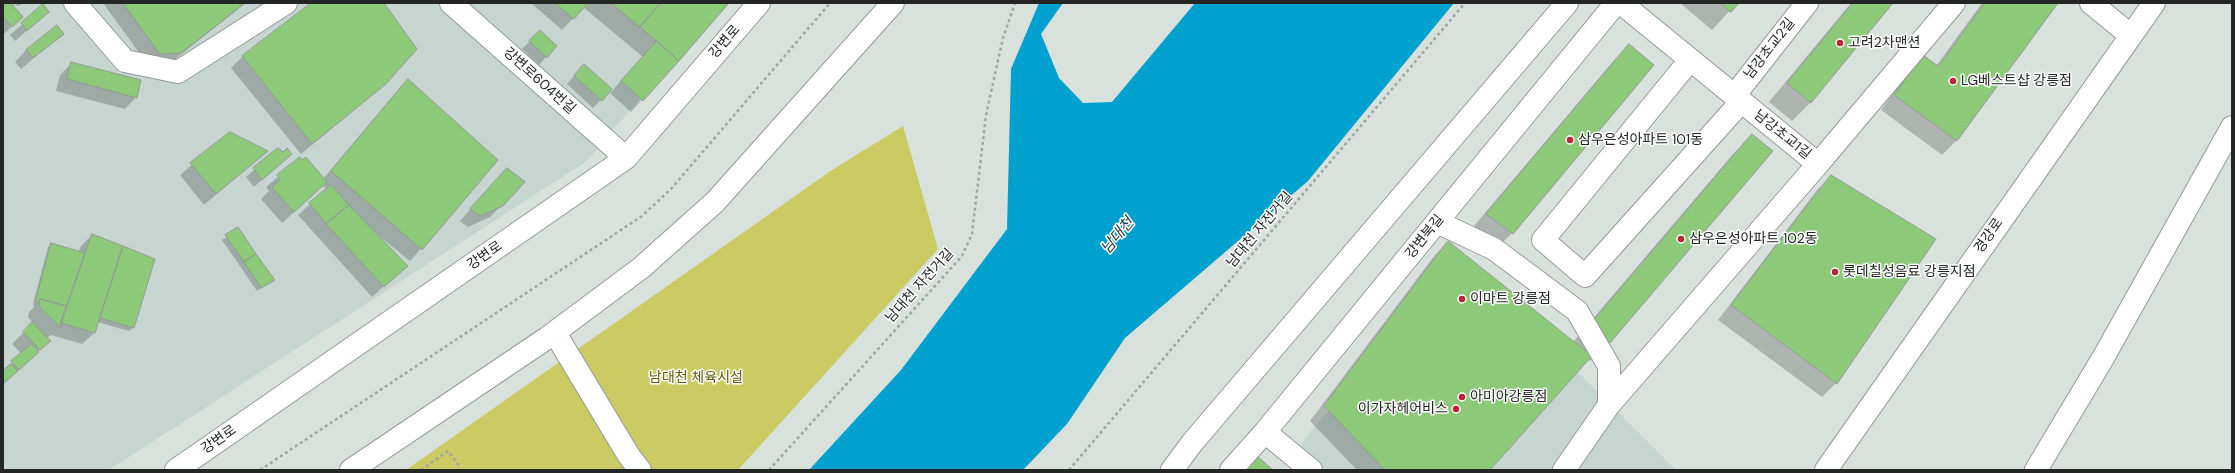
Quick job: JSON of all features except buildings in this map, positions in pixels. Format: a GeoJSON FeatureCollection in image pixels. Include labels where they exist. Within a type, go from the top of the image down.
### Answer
{"type":"FeatureCollection","features":[{"type":"Feature","properties":{"kind":"street"},"geometry":{"type":"LineString","coordinates":[[75,3],[125,61],[178,72],[286,3]]}},
{"type":"Feature","properties":{"kind":"street","name":"강변로604번길"},"geometry":{"type":"LineString","coordinates":[[451,3],[626,158]]}},
{"type":"Feature","properties":{"kind":"street","name":"강변로"},"geometry":{"type":"LineString","coordinates":[[176,470],[626,158],[759,3]]}},
{"type":"Feature","properties":{"kind":"street"},"geometry":{"type":"LineString","coordinates":[[351,470],[555,333],[641,268],[714,202],[893,3]]}},
{"type":"Feature","properties":{"kind":"street"},"geometry":{"type":"LineString","coordinates":[[1172,470],[1192,443],[1567,3]]}},
{"type":"Feature","properties":{"kind":"street","name":"강변북길"},"geometry":{"type":"LineString","coordinates":[[1231,470],[1265,432],[1616,3]]}},
{"type":"Feature","properties":{"kind":"street","name":"남강초교1길"},"geometry":{"type":"LineString","coordinates":[[1621,3],[1818,164],[1954,3]]}},
{"type":"Feature","properties":{"kind":"street","name":"남강초교2길"},"geometry":{"type":"LineString","coordinates":[[1690,60],[1542,240],[1585,276],[1738,99],[1807,3]]}},
{"type":"Feature","properties":{"kind":"street"},"geometry":{"type":"LineString","coordinates":[[2091,3],[2130,35]]}},
{"type":"Feature","properties":{"kind":"street","name":"경강로"},"geometry":{"type":"LineString","coordinates":[[1826,470],[2130,35],[2154,3]]}},
{"type":"Feature","properties":{"kind":"street"},"geometry":{"type":"LineString","coordinates":[[2036,470],[2102,358],[2232,127]]}},
{"type":"Feature","properties":{"kind":"street"},"geometry":{"type":"LineString","coordinates":[[1564,470],[1609,405],[1818,164]]}},
{"type":"Feature","properties":{"kind":"street"},"geometry":{"type":"LineString","coordinates":[[1437,222],[1494,249],[1577,311],[1609,366],[1609,405]]}},
{"type":"Feature","properties":{"kind":"street"},"geometry":{"type":"LineString","coordinates":[[555,333],[628,456],[640,470]]}},
{"type":"Feature","properties":{"kind":"street"},"geometry":{"type":"LineString","coordinates":[[1265,432],[1312,470]]}},
{"type":"Feature","properties":{"kind":"path"},"geometry":{"type":"LineString","coordinates":[[260,470],[642,216],[670,189],[830,3]]}},
{"type":"Feature","properties":{"kind":"path","name":"남대천 자전거길"},"geometry":{"type":"LineString","coordinates":[[769,470],[962,256],[972,234],[986,115],[1003,38],[1015,3]]}},
{"type":"Feature","properties":{"kind":"path","name":"남대천 자전거길"},"geometry":{"type":"LineString","coordinates":[[1069,470],[1465,3]]}},
{"type":"Feature","properties":{"kind":"path"},"geometry":{"type":"LineString","coordinates":[[421,470],[448,451],[460,467]]}},
{"type":"Feature","properties":{"kind":"shaded area"},"geometry":{"type":"Polygon","coordinates":[[[3,3],[721,3],[587,161],[109,470],[3,470],[3,3]]]}},
{"type":"Feature","properties":{"kind":"shaded area","name":"이마트 강릉점"},"geometry":{"type":"Polygon","coordinates":[[[1457,252],[1676,470],[1314,470],[1296,450],[1457,252]]]}},
{"type":"Feature","properties":{"kind":"green space","name":"남대천 체육시설"},"geometry":{"type":"Polygon","coordinates":[[[903,126],[938,249],[738,470],[406,470],[832,170],[903,126]]]}},
{"type":"Feature","properties":{"kind":"water","name":"남대천"},"geometry":{"type":"Polygon","coordinates":[[[1039,3],[1063,3],[1041,34],[1059,78],[1083,103],[1112,102],[1195,3],[1454,3],[1308,181],[1125,338],[1067,424],[1023,470],[809,470],[901,370],[1007,229],[1011,69],[1039,3]]]}},
{"type":"Feature","properties":{"kind":"place","name":"고려2차맨션"},"geometry":{"type":"Point","coordinates":[1840,43]}},
{"type":"Feature","properties":{"kind":"place","name":"LG베스트샵 강릉점"},"geometry":{"type":"Point","coordinates":[1953,81]}},
{"type":"Feature","properties":{"kind":"place","name":"삼우은성아파트 101동"},"geometry":{"type":"Point","coordinates":[1570,140]}},
{"type":"Feature","properties":{"kind":"place","name":"삼우은성아파트 102동"},"geometry":{"type":"Point","coordinates":[1681,239]}},
{"type":"Feature","properties":{"kind":"place","name":"롯데칠성음료 강릉지점"},"geometry":{"type":"Point","coordinates":[1835,272]}},
{"type":"Feature","properties":{"kind":"place","name":"이마트 강릉점"},"geometry":{"type":"Point","coordinates":[1462,299]}},
{"type":"Feature","properties":{"kind":"place","name":"아미아강릉점"},"geometry":{"type":"Point","coordinates":[1462,397]}},
{"type":"Feature","properties":{"kind":"place","name":"이가자헤어비스"},"geometry":{"type":"Point","coordinates":[1456,409]}}]}
